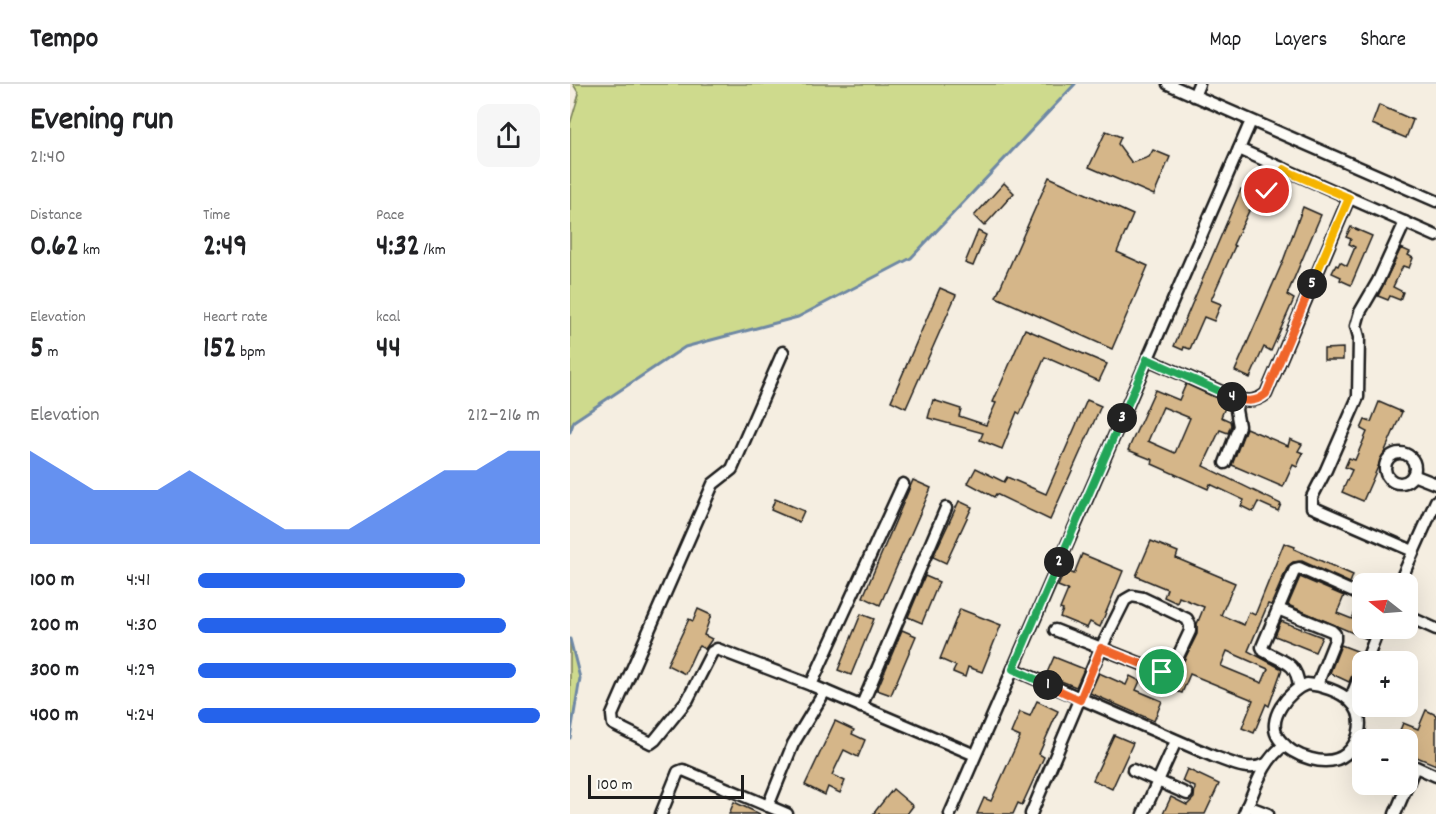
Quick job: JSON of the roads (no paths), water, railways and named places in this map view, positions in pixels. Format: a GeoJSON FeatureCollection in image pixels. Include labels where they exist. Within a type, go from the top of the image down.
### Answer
{"type":"FeatureCollection","features":[{"type":"Feature","properties":{"kind":"street"},"geometry":{"type":"LineString","coordinates":[[1168,84],[1436,201]]}},
{"type":"Feature","properties":{"kind":"street"},"geometry":{"type":"LineString","coordinates":[[1194,96],[1199,84]]}},
{"type":"Feature","properties":{"kind":"street"},"geometry":{"type":"LineString","coordinates":[[951,814],[1251,121]]}},
{"type":"Feature","properties":{"kind":"street"},"geometry":{"type":"LineString","coordinates":[[1239,149],[1436,236]]}},
{"type":"Feature","properties":{"kind":"street"},"geometry":{"type":"LineString","coordinates":[[1267,191],[1284,169]]}},
{"type":"Feature","properties":{"kind":"street"},"geometry":{"type":"LineString","coordinates":[[1147,359],[1238,399],[1250,402],[1266,394],[1349,198]]}},
{"type":"Feature","properties":{"kind":"street"},"geometry":{"type":"LineString","coordinates":[[1405,222],[1378,281],[1360,312],[1356,326],[1359,337],[1358,397],[1312,497],[1311,504],[1312,507],[1413,551]]}},
{"type":"Feature","properties":{"kind":"street"},"geometry":{"type":"LineString","coordinates":[[783,352],[732,469],[715,481],[704,502],[612,715],[612,721],[615,726],[651,743],[656,740],[688,699],[712,652],[717,649],[812,685],[975,755]]}},
{"type":"Feature","properties":{"kind":"street"},"geometry":{"type":"LineString","coordinates":[[1225,463],[1239,426],[1236,410],[1238,399]]}},
{"type":"Feature","properties":{"kind":"street"},"geometry":{"type":"LineString","coordinates":[[1413,475],[1436,484]]}},
{"type":"Feature","properties":{"kind":"street"},"geometry":{"type":"LineString","coordinates":[[812,685],[903,484]]}},
{"type":"Feature","properties":{"kind":"street"},"geometry":{"type":"LineString","coordinates":[[1404,573],[1436,501]]}},
{"type":"Feature","properties":{"kind":"street"},"geometry":{"type":"LineString","coordinates":[[861,707],[946,508]]}},
{"type":"Feature","properties":{"kind":"street"},"geometry":{"type":"LineString","coordinates":[[1299,687],[1296,670],[1263,649],[1297,568],[1352,592]]}},
{"type":"Feature","properties":{"kind":"street"},"geometry":{"type":"LineString","coordinates":[[1031,814],[1101,648],[1129,597],[1143,598],[1186,619],[1190,625],[1190,631],[1173,667],[1162,672],[1101,648],[1055,630]]}},
{"type":"Feature","properties":{"kind":"street"},"geometry":{"type":"LineString","coordinates":[[1278,609],[1335,634],[1335,640],[1317,685]]}},
{"type":"Feature","properties":{"kind":"street"},"geometry":{"type":"LineString","coordinates":[[1418,621],[1436,629]]}},
{"type":"Feature","properties":{"kind":"street"},"geometry":{"type":"LineString","coordinates":[[1013,669],[1080,700],[1240,766],[1255,768],[1266,764]]}},
{"type":"Feature","properties":{"kind":"street"},"geometry":{"type":"LineString","coordinates":[[1352,748],[1334,760],[1320,761],[1293,751],[1285,745],[1276,732],[1281,705],[1289,694],[1299,687],[1307,684],[1317,685],[1350,700],[1358,711],[1360,729]]}},
{"type":"Feature","properties":{"kind":"street"},"geometry":{"type":"LineString","coordinates":[[768,806],[793,744],[825,691]]}},
{"type":"Feature","properties":{"kind":"street"},"geometry":{"type":"LineString","coordinates":[[1350,700],[1352,695]]}},
{"type":"Feature","properties":{"kind":"street"},"geometry":{"type":"LineString","coordinates":[[1143,814],[1176,741]]}},
{"type":"Feature","properties":{"kind":"street"},"geometry":{"type":"LineString","coordinates":[[1268,814],[1246,810],[1266,764],[1276,750],[1285,745]]}},
{"type":"Feature","properties":{"kind":"street"},"geometry":{"type":"LineString","coordinates":[[1418,768],[1436,776]]}},
{"type":"Feature","properties":{"kind":"street"},"geometry":{"type":"LineString","coordinates":[[661,814],[678,772],[683,770],[787,814]]}},
{"type":"Feature","properties":{"kind":"street"},"geometry":{"type":"LineString","coordinates":[[1133,770],[1186,794]]}},
{"type":"Feature","properties":{"kind":"street"},"geometry":{"type":"LineString","coordinates":[[1395,814],[1401,795]]}},
{"type":"Feature","properties":{"kind":"waterway"},"geometry":{"type":"LineString","coordinates":[[570,432],[574,421],[685,347],[798,317],[911,258],[1075,84]]}},
{"type":"Feature","properties":{"kind":"waterway"},"geometry":{"type":"LineString","coordinates":[[570,639],[580,678],[570,738]]}}]}
